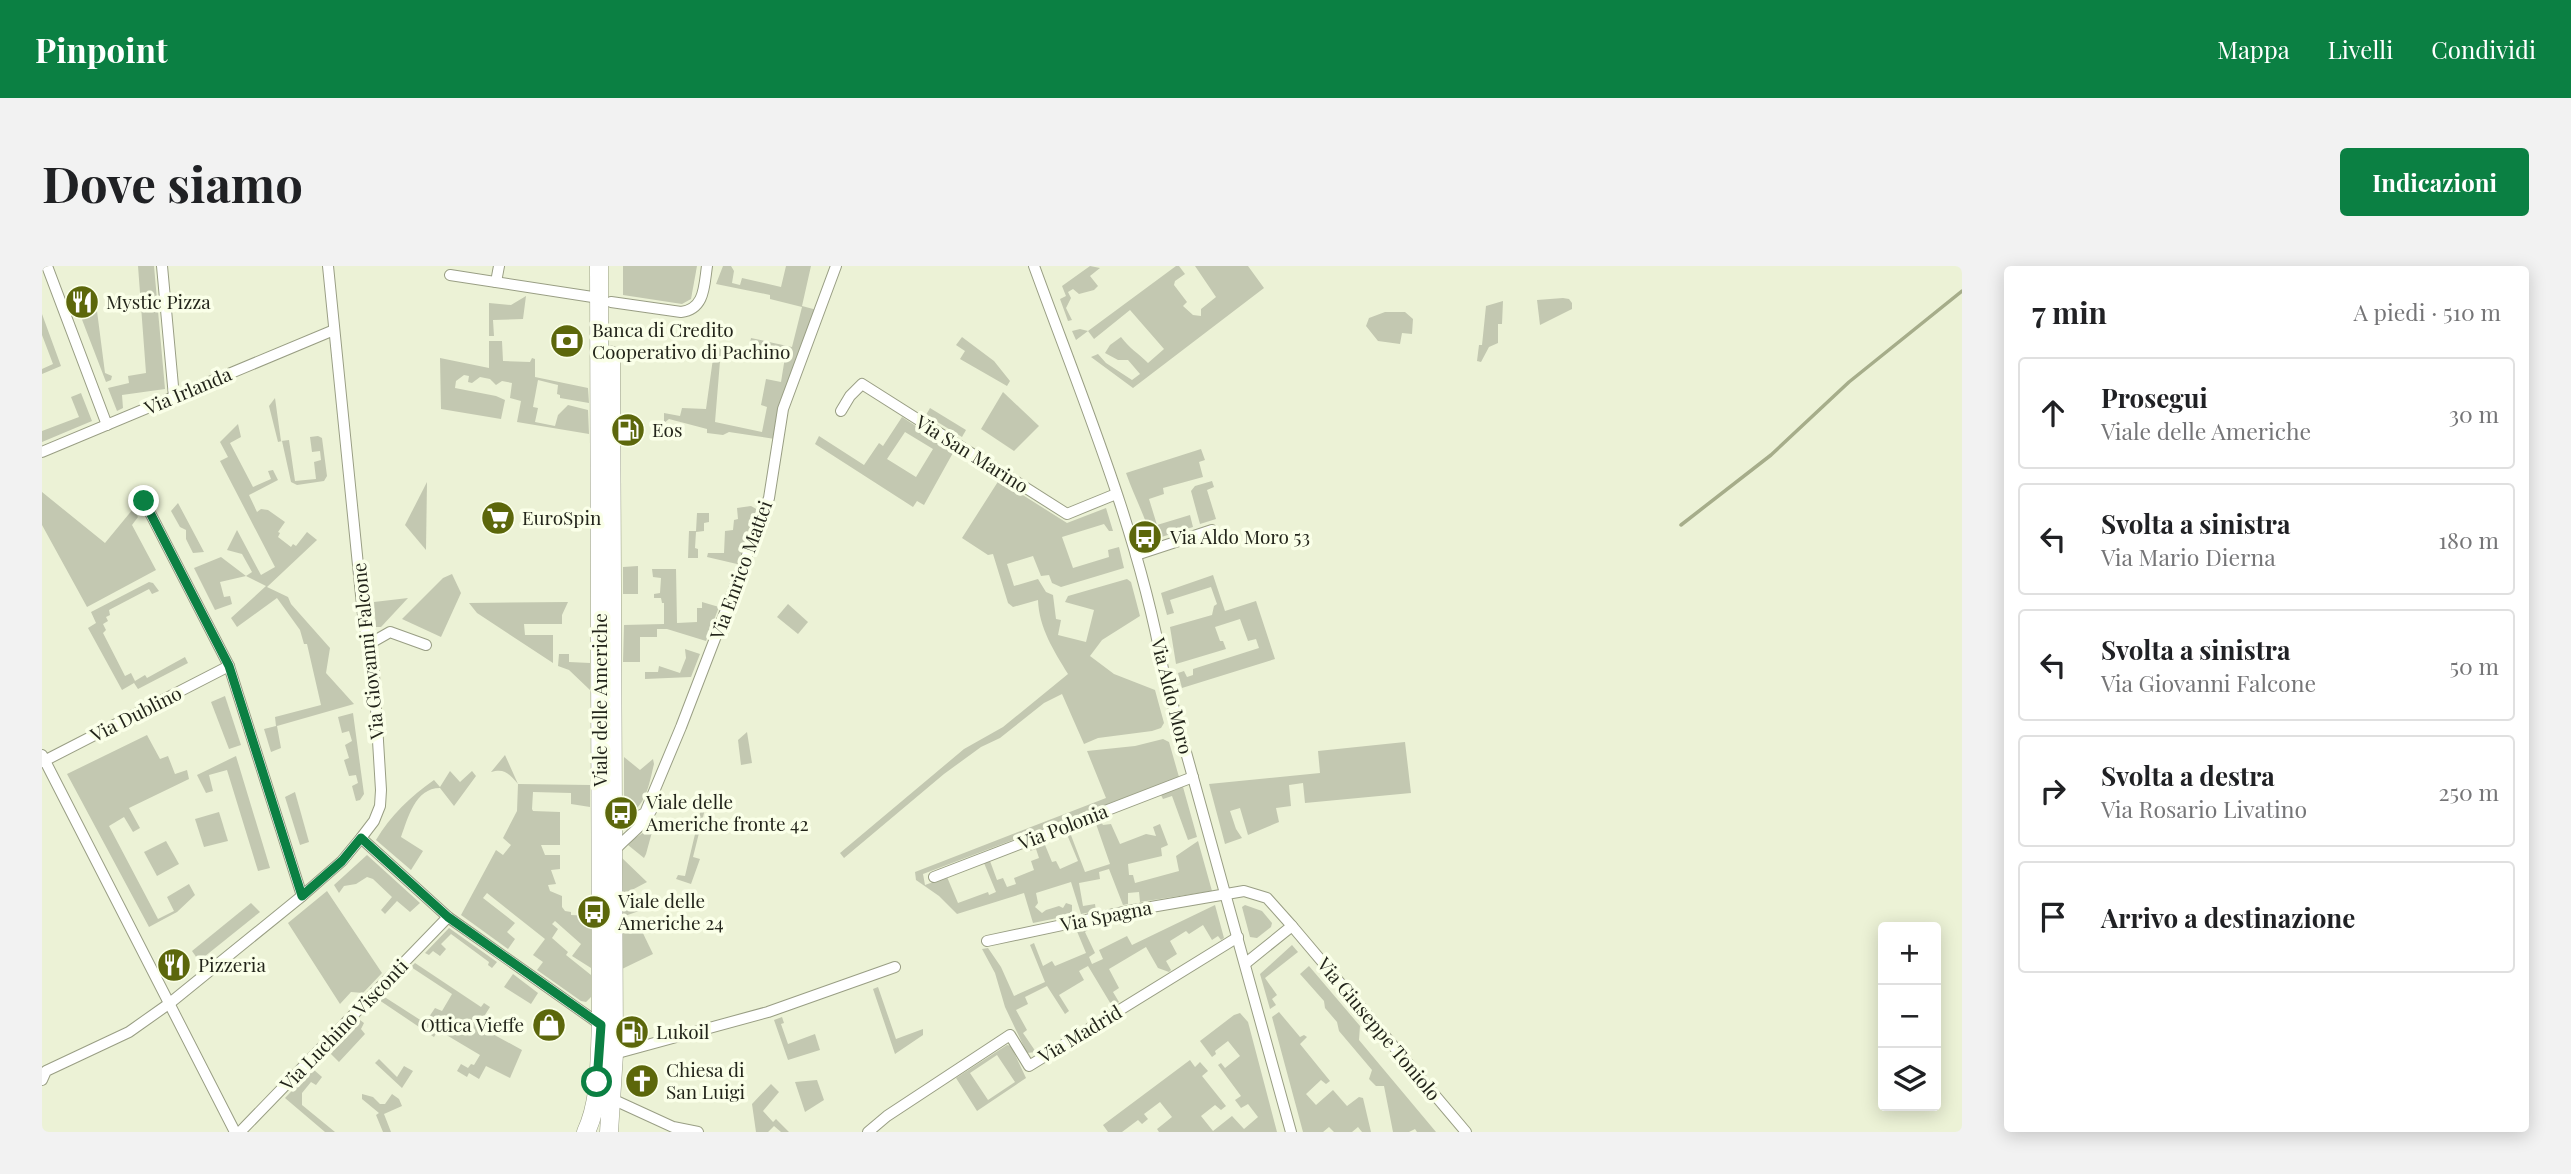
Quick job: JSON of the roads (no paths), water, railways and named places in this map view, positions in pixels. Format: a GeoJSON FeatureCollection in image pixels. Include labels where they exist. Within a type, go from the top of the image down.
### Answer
{"type":"FeatureCollection","features":[{"type":"Feature","properties":{"kind":"main road","name":"Viale delle Americhe"},"geometry":{"type":"LineString","coordinates":[[599,266],[605,300],[612,818],[614,1054],[609,1132]]}},
{"type":"Feature","properties":{"kind":"main road","name":"Viale delle Americhe"},"geometry":{"type":"LineString","coordinates":[[586,1132],[591,1122],[597,1088],[601,1025],[605,300],[611,266]]}},
{"type":"Feature","properties":{"kind":"street"},"geometry":{"type":"LineString","coordinates":[[47,266],[107,425]]}},
{"type":"Feature","properties":{"kind":"street"},"geometry":{"type":"LineString","coordinates":[[162,266],[174,397]]}},
{"type":"Feature","properties":{"kind":"street","name":"Via Giovanni Falcone"},"geometry":{"type":"LineString","coordinates":[[42,1080],[46,1071],[129,1032],[170,1003],[302,896],[342,861],[374,821],[380,806],[373,659],[364,625],[328,266]]}},
{"type":"Feature","properties":{"kind":"street"},"geometry":{"type":"LineString","coordinates":[[496,282],[499,266]]}},
{"type":"Feature","properties":{"kind":"street"},"geometry":{"type":"LineString","coordinates":[[450,275],[681,312],[691,311],[698,306],[707,266]]}},
{"type":"Feature","properties":{"kind":"street","name":"Via Enrico Mattei"},"geometry":{"type":"LineString","coordinates":[[654,790],[769,498],[783,409],[836,266]]}},
{"type":"Feature","properties":{"kind":"street","name":"Via Aldo Moro"},"geometry":{"type":"LineString","coordinates":[[1034,266],[1116,494],[1149,596],[1163,669],[1292,1132]]}},
{"type":"Feature","properties":{"kind":"street","name":"Via Irlanda"},"geometry":{"type":"LineString","coordinates":[[42,452],[334,330]]}},
{"type":"Feature","properties":{"kind":"street","name":"Via San Marino"},"geometry":{"type":"LineString","coordinates":[[841,411],[850,396],[862,384],[1068,514],[1116,494]]}},
{"type":"Feature","properties":{"kind":"street"},"geometry":{"type":"LineString","coordinates":[[144,501],[229,666],[302,896]]}},
{"type":"Feature","properties":{"kind":"street"},"geometry":{"type":"LineString","coordinates":[[1136,555],[1212,530]]}},
{"type":"Feature","properties":{"kind":"street"},"geometry":{"type":"LineString","coordinates":[[369,644],[390,632],[426,645]]}},
{"type":"Feature","properties":{"kind":"street","name":"Via Dublino"},"geometry":{"type":"LineString","coordinates":[[43,759],[229,666]]}},
{"type":"Feature","properties":{"kind":"street"},"geometry":{"type":"LineString","coordinates":[[43,759],[234,1132]]}},
{"type":"Feature","properties":{"kind":"street","name":"Via Polonia"},"geometry":{"type":"LineString","coordinates":[[934,877],[1193,777]]}},
{"type":"Feature","properties":{"kind":"street"},"geometry":{"type":"LineString","coordinates":[[612,818],[622,823],[636,820],[645,813],[654,790]]}},
{"type":"Feature","properties":{"kind":"street"},"geometry":{"type":"LineString","coordinates":[[612,853],[628,834],[646,822],[654,805],[654,790]]}},
{"type":"Feature","properties":{"kind":"street"},"geometry":{"type":"LineString","coordinates":[[361,838],[448,917],[601,1025]]}},
{"type":"Feature","properties":{"kind":"street","name":"Via Spagna"},"geometry":{"type":"LineString","coordinates":[[987,941],[1128,911],[1244,891],[1267,898],[1292,926]]}},
{"type":"Feature","properties":{"kind":"street","name":"Via Luchino Visconti"},"geometry":{"type":"LineString","coordinates":[[240,1132],[448,917]]}},
{"type":"Feature","properties":{"kind":"street"},"geometry":{"type":"LineString","coordinates":[[1246,963],[1292,926]]}},
{"type":"Feature","properties":{"kind":"street","name":"Via Giuseppe Toniolo"},"geometry":{"type":"LineString","coordinates":[[1292,926],[1466,1132]]}},
{"type":"Feature","properties":{"kind":"street","name":"Via Madrid"},"geometry":{"type":"LineString","coordinates":[[868,1132],[887,1116],[1010,1035],[1029,1066],[1238,937]]}},
{"type":"Feature","properties":{"kind":"street"},"geometry":{"type":"LineString","coordinates":[[614,1054],[768,1012],[895,967]]}},
{"type":"Feature","properties":{"kind":"street"},"geometry":{"type":"LineString","coordinates":[[612,1099],[673,1127],[698,1132]]}},
{"type":"Feature","properties":{"kind":"waterway"},"geometry":{"type":"LineString","coordinates":[[1681,525],[1771,455],[1849,382],[1962,291]]}},
{"type":"Feature","properties":{"kind":"place","name":"Mystic Pizza"},"geometry":{"type":"Point","coordinates":[82,302]}},
{"type":"Feature","properties":{"kind":"place","name":"Banca di Credito Cooperativo di Pachino"},"geometry":{"type":"Point","coordinates":[567,341]}},
{"type":"Feature","properties":{"kind":"place","name":"Eos"},"geometry":{"type":"Point","coordinates":[628,430]}},
{"type":"Feature","properties":{"kind":"place","name":"EuroSpin"},"geometry":{"type":"Point","coordinates":[498,518]}},
{"type":"Feature","properties":{"kind":"place","name":"Via Aldo Moro 53"},"geometry":{"type":"Point","coordinates":[1145,537]}},
{"type":"Feature","properties":{"kind":"place","name":"Viale delle Americhe fronte 42"},"geometry":{"type":"Point","coordinates":[621,813]}},
{"type":"Feature","properties":{"kind":"place","name":"Viale delle Americhe 24"},"geometry":{"type":"Point","coordinates":[594,912]}},
{"type":"Feature","properties":{"kind":"place","name":"Pizzeria"},"geometry":{"type":"Point","coordinates":[174,965]}},
{"type":"Feature","properties":{"kind":"place","name":"Ottica Vieffe"},"geometry":{"type":"Point","coordinates":[549,1025]}},
{"type":"Feature","properties":{"kind":"place","name":"Lukoil"},"geometry":{"type":"Point","coordinates":[632,1032]}},
{"type":"Feature","properties":{"kind":"place","name":"Chiesa di San Luigi"},"geometry":{"type":"Point","coordinates":[642,1081]}}]}
